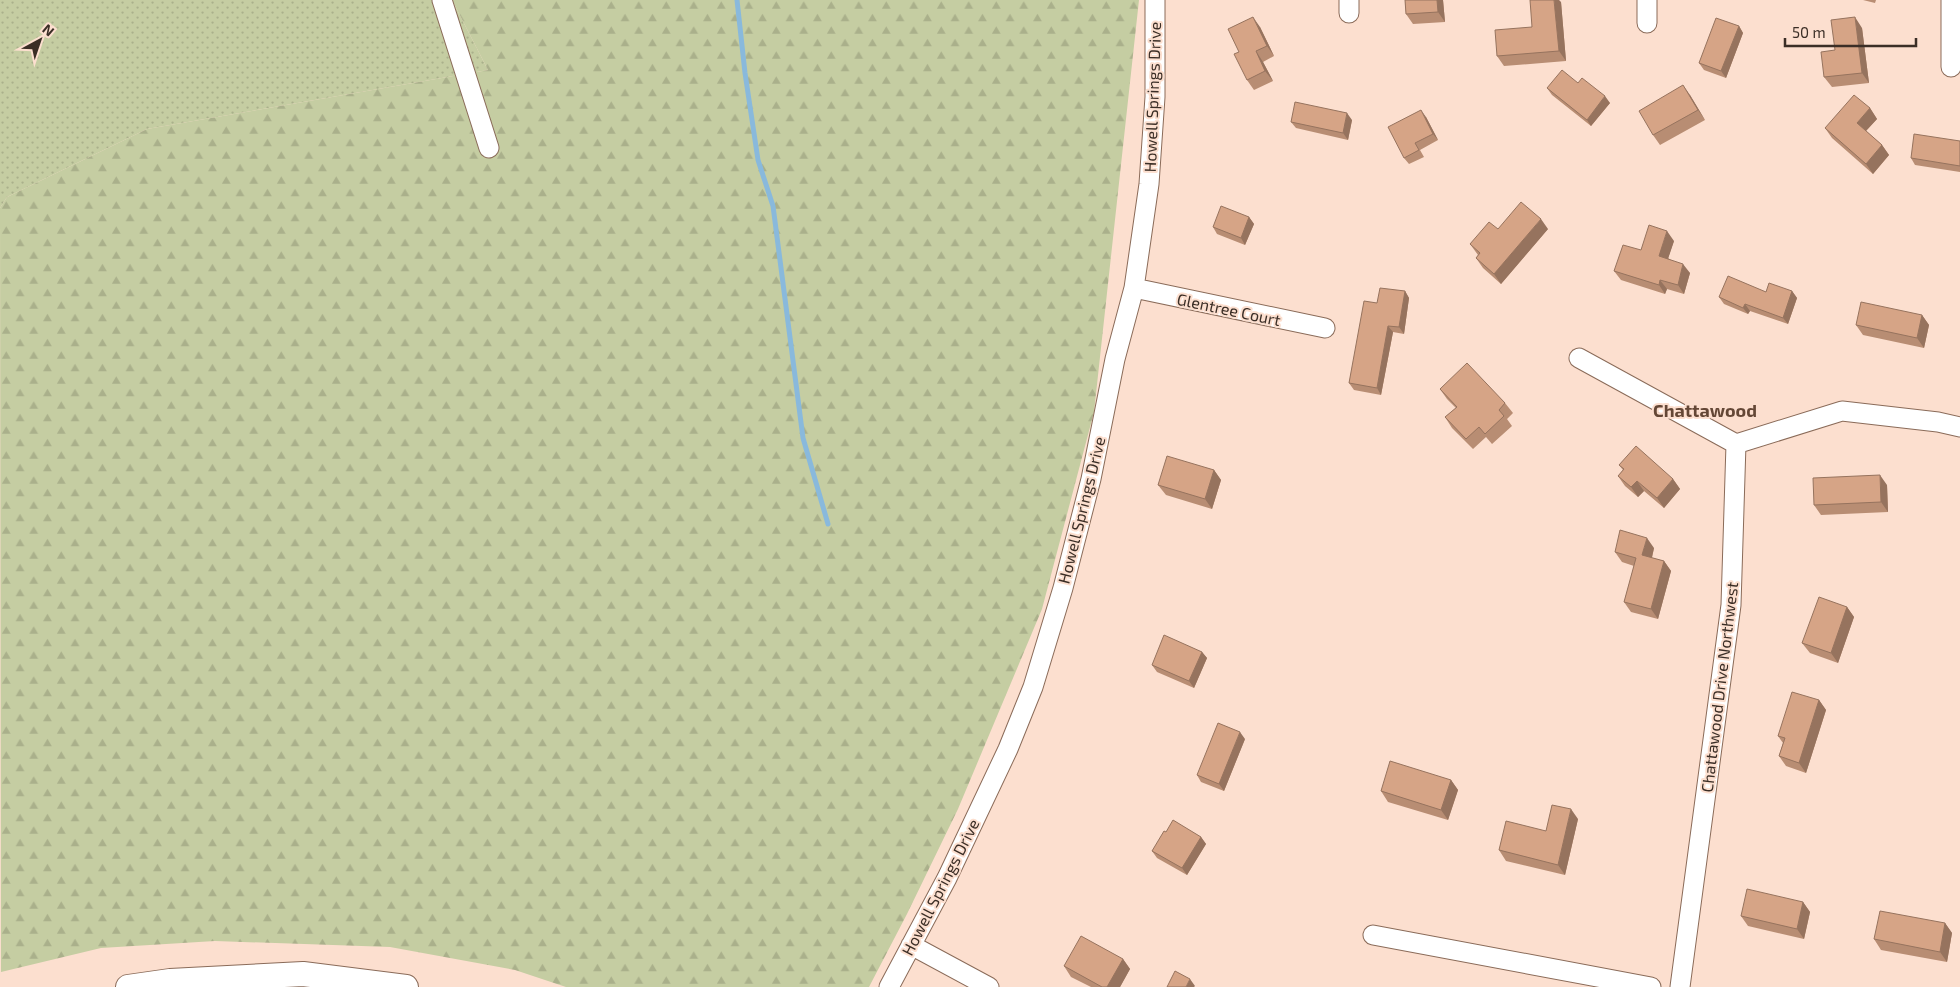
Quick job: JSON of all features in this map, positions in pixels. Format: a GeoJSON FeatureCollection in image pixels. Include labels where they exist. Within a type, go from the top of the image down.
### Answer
{"type":"FeatureCollection","features":[{"type":"Feature","properties":{"kind":"street"},"geometry":{"type":"LineString","coordinates":[[442,0],[489,148]]}},
{"type":"Feature","properties":{"kind":"street","name":"Howell Springs Drive"},"geometry":{"type":"LineString","coordinates":[[888,987],[946,878],[1008,749],[1033,687],[1063,588],[1091,479],[1115,359],[1134,288],[1149,184],[1155,97],[1155,0]]}},
{"type":"Feature","properties":{"kind":"street"},"geometry":{"type":"LineString","coordinates":[[1647,0],[1647,23]]}},
{"type":"Feature","properties":{"kind":"street"},"geometry":{"type":"LineString","coordinates":[[1951,0],[1951,67]]}},
{"type":"Feature","properties":{"kind":"street","name":"Glentree Court"},"geometry":{"type":"LineString","coordinates":[[1134,288],[1325,328]]}},
{"type":"Feature","properties":{"kind":"street"},"geometry":{"type":"LineString","coordinates":[[1580,358],[1736,444],[1842,411],[1938,422],[1960,427]]}},
{"type":"Feature","properties":{"kind":"street","name":"Chattawood Drive Northwest"},"geometry":{"type":"LineString","coordinates":[[1680,987],[1731,605],[1736,444]]}},
{"type":"Feature","properties":{"kind":"street"},"geometry":{"type":"LineString","coordinates":[[1373,935],[1651,987]]}},
{"type":"Feature","properties":{"kind":"street"},"geometry":{"type":"LineString","coordinates":[[910,945],[990,987]]}},
{"type":"Feature","properties":{"kind":"street"},"geometry":{"type":"LineString","coordinates":[[128,987],[170,981],[302,974],[406,987]]}},
{"type":"Feature","properties":{"kind":"green space"},"geometry":{"type":"Polygon","coordinates":[[[0,0],[452,0],[488,70],[147,129],[7,197],[0,208],[0,0]]]}},
{"type":"Feature","properties":{"kind":"green space"},"geometry":{"type":"Polygon","coordinates":[[[452,0],[1139,0],[1094,412],[1042,609],[958,809],[869,987],[566,987],[515,970],[390,947],[215,941],[101,948],[1,972],[0,208],[7,197],[147,129],[488,70],[452,0]]]}},
{"type":"Feature","properties":{"kind":"building"},"geometry":{"type":"Polygon","coordinates":[[[1405,0],[1437,0],[1438,12],[1406,14],[1405,0]]]}},
{"type":"Feature","properties":{"kind":"building"},"geometry":{"type":"Polygon","coordinates":[[[1530,0],[1554,0],[1559,51],[1497,56],[1495,30],[1532,27],[1530,0]]]}},
{"type":"Feature","properties":{"kind":"building"},"geometry":{"type":"Polygon","coordinates":[[[1253,17],[1267,46],[1256,51],[1265,71],[1247,80],[1234,54],[1239,52],[1228,29],[1253,17]]]}},
{"type":"Feature","properties":{"kind":"building"},"geometry":{"type":"Polygon","coordinates":[[[1855,17],[1862,73],[1824,77],[1821,52],[1835,50],[1831,20],[1855,17]]]}},
{"type":"Feature","properties":{"kind":"building"},"geometry":{"type":"Polygon","coordinates":[[[1716,18],[1739,26],[1721,71],[1699,63],[1716,18]]]}},
{"type":"Feature","properties":{"kind":"building"},"geometry":{"type":"Polygon","coordinates":[[[1562,70],[1578,83],[1582,78],[1605,96],[1587,120],[1547,88],[1562,70]]]}},
{"type":"Feature","properties":{"kind":"building"},"geometry":{"type":"Polygon","coordinates":[[[1683,85],[1698,110],[1653,135],[1639,111],[1683,85]]]}},
{"type":"Feature","properties":{"kind":"building"},"geometry":{"type":"Polygon","coordinates":[[[1854,95],[1870,108],[1857,123],[1882,145],[1866,164],[1825,128],[1854,95]]]}},
{"type":"Feature","properties":{"kind":"building"},"geometry":{"type":"Polygon","coordinates":[[[1295,102],[1347,113],[1343,133],[1291,122],[1295,102]]]}},
{"type":"Feature","properties":{"kind":"building"},"geometry":{"type":"Polygon","coordinates":[[[1421,110],[1433,134],[1415,143],[1419,150],[1404,158],[1388,127],[1421,110]]]}},
{"type":"Feature","properties":{"kind":"building"},"geometry":{"type":"Polygon","coordinates":[[[1914,134],[1960,141],[1960,166],[1911,158],[1914,134]]]}},
{"type":"Feature","properties":{"kind":"building"},"geometry":{"type":"Polygon","coordinates":[[[1521,202],[1541,219],[1494,274],[1476,258],[1480,253],[1470,244],[1489,222],[1498,229],[1521,202]]]}},
{"type":"Feature","properties":{"kind":"building"},"geometry":{"type":"Polygon","coordinates":[[[1221,206],[1249,217],[1241,238],[1213,227],[1221,206]]]}},
{"type":"Feature","properties":{"kind":"building"},"geometry":{"type":"Polygon","coordinates":[[[1649,225],[1667,231],[1659,256],[1683,264],[1678,285],[1660,280],[1659,285],[1614,271],[1623,245],[1641,250],[1649,225]]]}},
{"type":"Feature","properties":{"kind":"building"},"geometry":{"type":"Polygon","coordinates":[[[1728,276],[1766,292],[1769,283],[1792,291],[1783,318],[1745,304],[1743,308],[1719,297],[1728,276]]]}},
{"type":"Feature","properties":{"kind":"building"},"geometry":{"type":"Polygon","coordinates":[[[1380,288],[1405,291],[1399,327],[1388,326],[1377,388],[1349,383],[1364,301],[1377,303],[1380,288]]]}},
{"type":"Feature","properties":{"kind":"building"},"geometry":{"type":"Polygon","coordinates":[[[1861,302],[1922,315],[1917,338],[1856,325],[1861,302]]]}},
{"type":"Feature","properties":{"kind":"building"},"geometry":{"type":"Polygon","coordinates":[[[1467,363],[1505,403],[1499,410],[1504,416],[1485,434],[1479,427],[1466,439],[1445,417],[1457,407],[1440,389],[1467,363]]]}},
{"type":"Feature","properties":{"kind":"building"},"geometry":{"type":"Polygon","coordinates":[[[1636,446],[1673,479],[1657,498],[1637,481],[1631,487],[1618,476],[1624,469],[1619,465],[1636,446]]]}},
{"type":"Feature","properties":{"kind":"building"},"geometry":{"type":"Polygon","coordinates":[[[1167,456],[1214,470],[1205,499],[1158,485],[1167,456]]]}},
{"type":"Feature","properties":{"kind":"building"},"geometry":{"type":"Polygon","coordinates":[[[1880,475],[1881,502],[1814,505],[1813,478],[1880,475]]]}},
{"type":"Feature","properties":{"kind":"building"},"geometry":{"type":"Polygon","coordinates":[[[1620,530],[1647,538],[1642,555],[1664,561],[1651,609],[1624,602],[1636,558],[1615,552],[1620,530]]]}},
{"type":"Feature","properties":{"kind":"building"},"geometry":{"type":"Polygon","coordinates":[[[1819,597],[1847,607],[1831,653],[1802,643],[1819,597]]]}},
{"type":"Feature","properties":{"kind":"building"},"geometry":{"type":"Polygon","coordinates":[[[1164,635],[1202,652],[1189,681],[1152,665],[1164,635]]]}},
{"type":"Feature","properties":{"kind":"building"},"geometry":{"type":"Polygon","coordinates":[[[1792,692],[1819,700],[1799,763],[1779,756],[1785,738],[1778,736],[1792,692]]]}},
{"type":"Feature","properties":{"kind":"building"},"geometry":{"type":"Polygon","coordinates":[[[1218,723],[1240,732],[1219,784],[1197,775],[1218,723]]]}},
{"type":"Feature","properties":{"kind":"building"},"geometry":{"type":"Polygon","coordinates":[[[1390,761],[1451,780],[1441,810],[1381,791],[1390,761]]]}},
{"type":"Feature","properties":{"kind":"building"},"geometry":{"type":"Polygon","coordinates":[[[1552,805],[1571,809],[1558,865],[1499,850],[1506,821],[1546,831],[1552,805]]]}},
{"type":"Feature","properties":{"kind":"building"},"geometry":{"type":"Polygon","coordinates":[[[1173,820],[1201,837],[1182,868],[1152,851],[1173,820]]]}},
{"type":"Feature","properties":{"kind":"building"},"geometry":{"type":"Polygon","coordinates":[[[1747,889],[1803,902],[1797,929],[1741,916],[1747,889]]]}},
{"type":"Feature","properties":{"kind":"building"},"geometry":{"type":"Polygon","coordinates":[[[1880,911],[1945,923],[1940,952],[1874,939],[1880,911]]]}},
{"type":"Feature","properties":{"kind":"building"},"geometry":{"type":"Polygon","coordinates":[[[1081,936],[1123,959],[1107,987],[1102,987],[1064,966],[1081,936]]]}},
{"type":"Feature","properties":{"kind":"building"},"geometry":{"type":"Polygon","coordinates":[[[1175,971],[1190,979],[1186,987],[1167,987],[1175,971]]]}},
{"type":"Feature","properties":{"kind":"waterway"},"geometry":{"type":"LineString","coordinates":[[737,0],[745,73],[758,160],[773,206],[803,438],[828,524]]}},
{"type":"Feature","properties":{"kind":"district","name":"Chattawood"},"geometry":{"type":"Point","coordinates":[1705,410]}}]}
